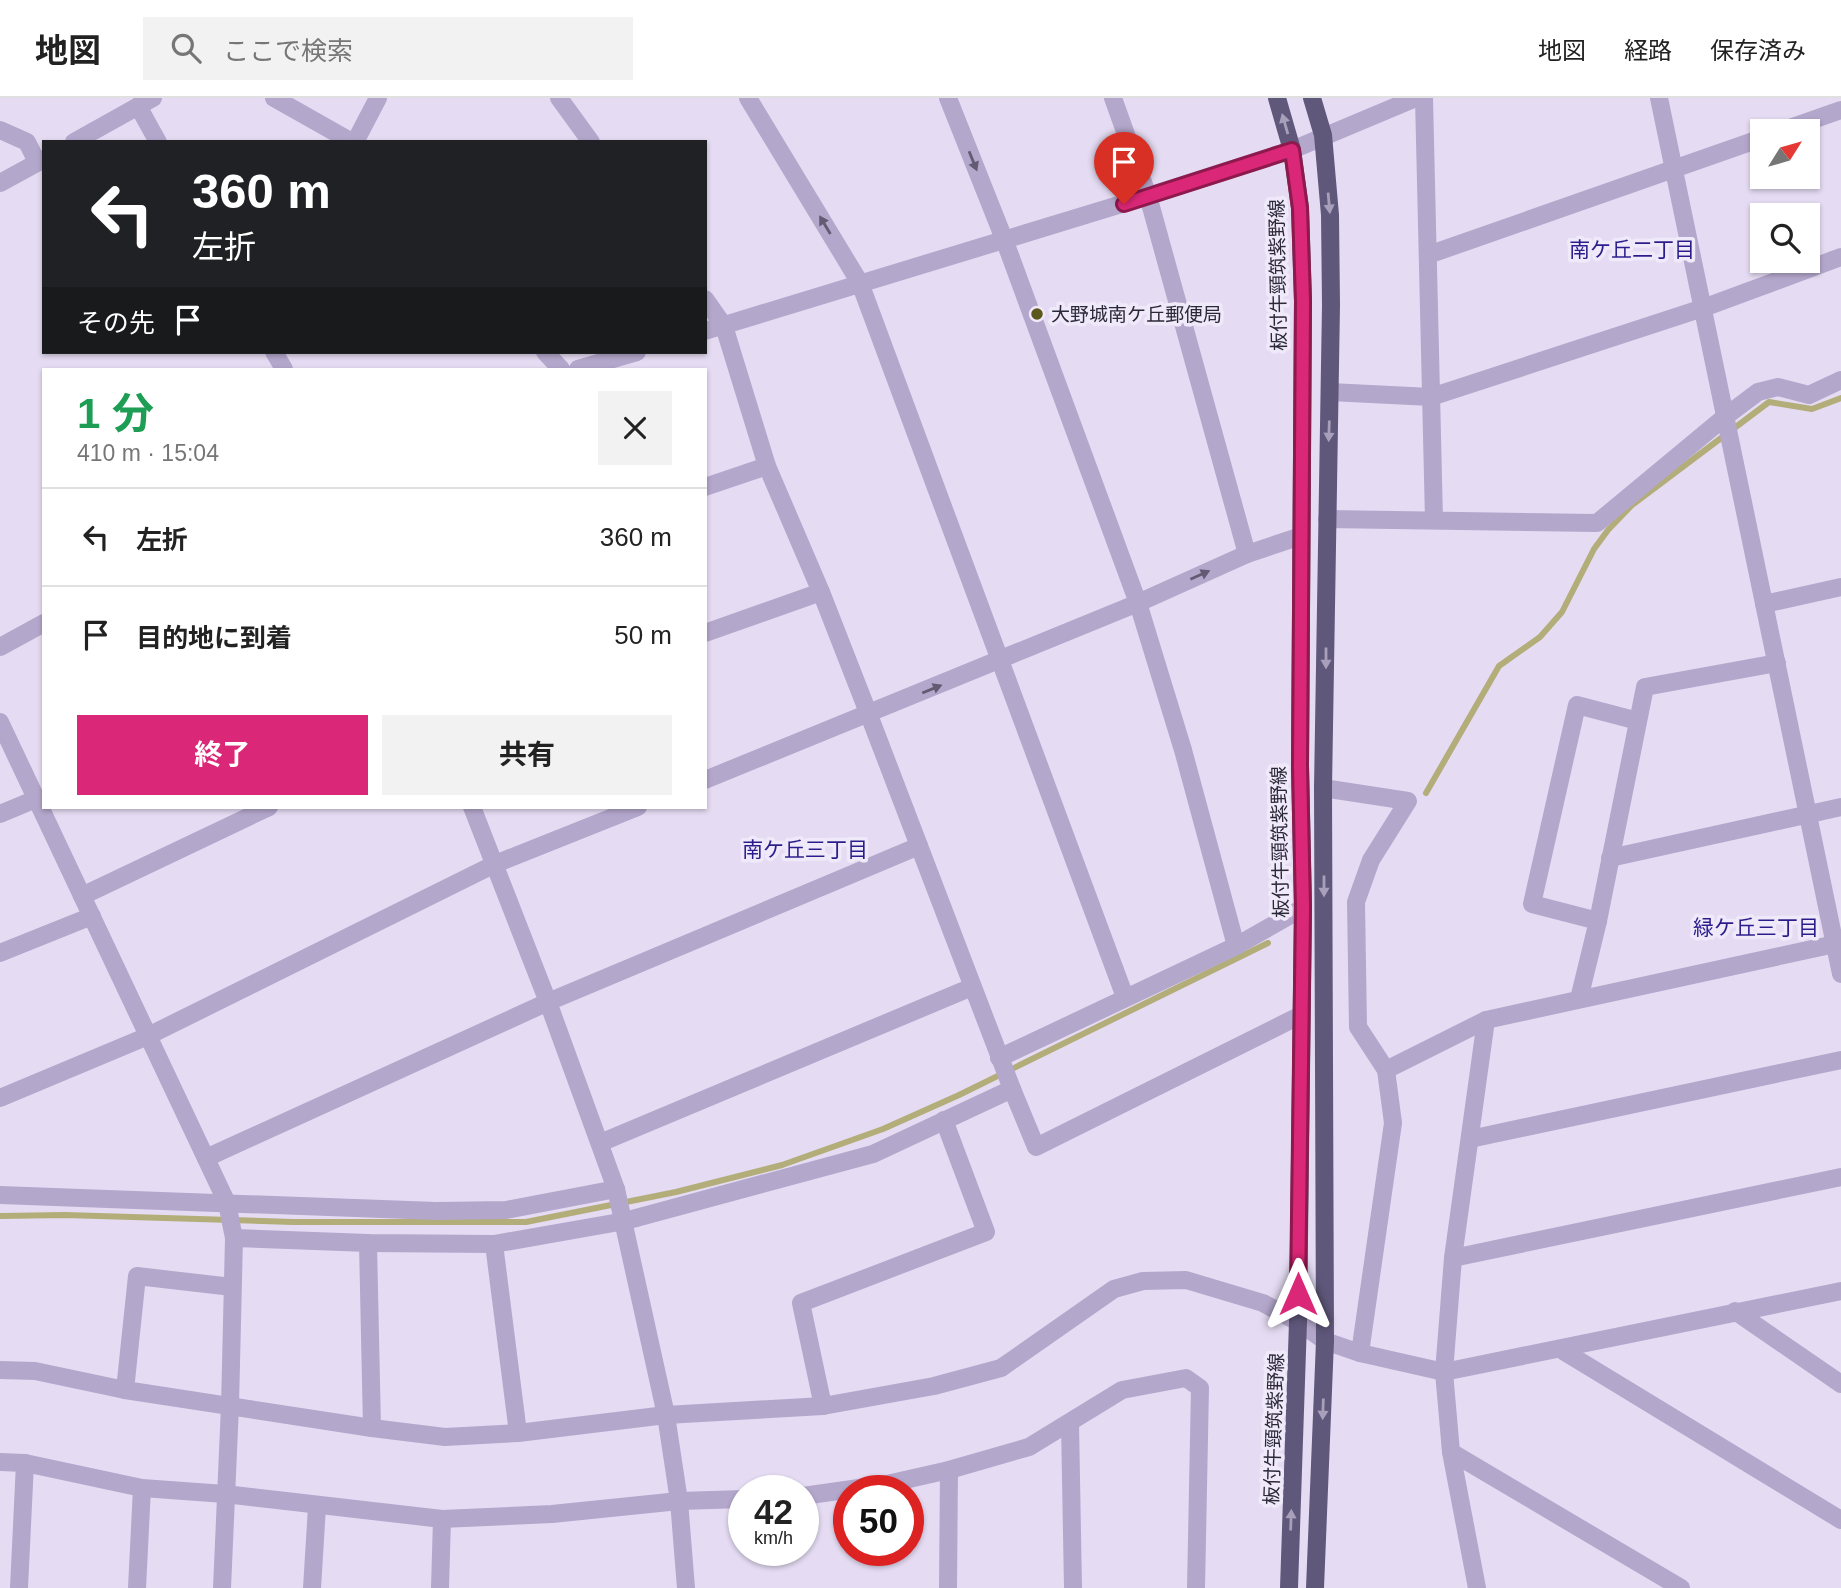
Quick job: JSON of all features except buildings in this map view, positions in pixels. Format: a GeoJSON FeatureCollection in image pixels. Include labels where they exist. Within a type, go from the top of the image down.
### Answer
{"type":"FeatureCollection","features":[{"type":"Feature","properties":{"kind":"main road","name":"板付牛頸筑紫野線"},"geometry":{"type":"LineString","coordinates":[[1277,98],[1292,150],[1300,208],[1303,301],[1300,766],[1303,908],[1298,1322],[1289,1588]]}},
{"type":"Feature","properties":{"kind":"main road"},"geometry":{"type":"LineString","coordinates":[[1312,98],[1323,135],[1330,215],[1324,788],[1325,1341],[1315,1588]]}},
{"type":"Feature","properties":{"kind":"street"},"geometry":{"type":"LineString","coordinates":[[274,98],[350,140]]}},
{"type":"Feature","properties":{"kind":"street"},"geometry":{"type":"LineString","coordinates":[[355,140],[378,98]]}},
{"type":"Feature","properties":{"kind":"street"},"geometry":{"type":"LineString","coordinates":[[559,98],[590,140]]}},
{"type":"Feature","properties":{"kind":"street"},"geometry":{"type":"LineString","coordinates":[[748,98],[860,283],[1125,996]]}},
{"type":"Feature","properties":{"kind":"street"},"geometry":{"type":"LineString","coordinates":[[948,98],[1004,239],[1138,603],[1183,750],[1236,946]]}},
{"type":"Feature","properties":{"kind":"street"},"geometry":{"type":"LineString","coordinates":[[1113,98],[1148,196],[1247,554]]}},
{"type":"Feature","properties":{"kind":"street"},"geometry":{"type":"LineString","coordinates":[[707,330],[1292,150],[1416,98]]}},
{"type":"Feature","properties":{"kind":"street"},"geometry":{"type":"LineString","coordinates":[[1424,98],[1434,520]]}},
{"type":"Feature","properties":{"kind":"street"},"geometry":{"type":"LineString","coordinates":[[1659,98],[1841,974]]}},
{"type":"Feature","properties":{"kind":"street"},"geometry":{"type":"LineString","coordinates":[[78,140],[145,102],[157,140]]}},
{"type":"Feature","properties":{"kind":"street"},"geometry":{"type":"LineString","coordinates":[[1816,119],[1841,110]]}},
{"type":"Feature","properties":{"kind":"street"},"geometry":{"type":"LineString","coordinates":[[0,130],[27,142],[40,161],[0,183]]}},
{"type":"Feature","properties":{"kind":"street"},"geometry":{"type":"LineString","coordinates":[[1428,255],[1750,142]]}},
{"type":"Feature","properties":{"kind":"street"},"geometry":{"type":"LineString","coordinates":[[1330,392],[1431,397],[1703,308],[1841,257]]}},
{"type":"Feature","properties":{"kind":"street"},"geometry":{"type":"LineString","coordinates":[[707,302],[724,326],[767,466],[821,592],[999,1058],[1036,1147],[1301,1015]]}},
{"type":"Feature","properties":{"kind":"street"},"geometry":{"type":"LineString","coordinates":[[547,354],[560,368]]}},
{"type":"Feature","properties":{"kind":"street"},"geometry":{"type":"LineString","coordinates":[[581,368],[629,354]]}},
{"type":"Feature","properties":{"kind":"street"},"geometry":{"type":"LineString","coordinates":[[1327,519],[1597,523],[1758,392],[1778,387],[1809,396],[1841,380]]}},
{"type":"Feature","properties":{"kind":"street"},"geometry":{"type":"LineString","coordinates":[[707,486],[767,466]]}},
{"type":"Feature","properties":{"kind":"street"},"geometry":{"type":"LineString","coordinates":[[707,779],[1002,660],[1247,554],[1301,536]]}},
{"type":"Feature","properties":{"kind":"street"},"geometry":{"type":"LineString","coordinates":[[1764,604],[1841,587]]}},
{"type":"Feature","properties":{"kind":"street"},"geometry":{"type":"LineString","coordinates":[[707,632],[821,592]]}},
{"type":"Feature","properties":{"kind":"street"},"geometry":{"type":"LineString","coordinates":[[0,647],[42,624]]}},
{"type":"Feature","properties":{"kind":"street"},"geometry":{"type":"LineString","coordinates":[[1579,999],[1598,921],[1645,687],[1777,663]]}},
{"type":"Feature","properties":{"kind":"street"},"geometry":{"type":"LineString","coordinates":[[1598,921],[1532,904],[1577,705],[1638,721]]}},
{"type":"Feature","properties":{"kind":"street"},"geometry":{"type":"LineString","coordinates":[[0,722],[36,778],[37,799],[227,1203],[233,1238],[230,1406],[222,1588]]}},
{"type":"Feature","properties":{"kind":"street"},"geometry":{"type":"LineString","coordinates":[[1324,788],[1408,801],[1371,860],[1356,902],[1359,1027],[1387,1070],[1393,1123],[1360,1353]]}},
{"type":"Feature","properties":{"kind":"street"},"geometry":{"type":"LineString","coordinates":[[0,814],[37,799]]}},
{"type":"Feature","properties":{"kind":"street"},"geometry":{"type":"LineString","coordinates":[[1611,858],[1841,807]]}},
{"type":"Feature","properties":{"kind":"street"},"geometry":{"type":"LineString","coordinates":[[82,896],[265,809]]}},
{"type":"Feature","properties":{"kind":"street"},"geometry":{"type":"LineString","coordinates":[[473,809],[548,1002],[625,1220],[666,1415],[679,1501],[686,1588]]}},
{"type":"Feature","properties":{"kind":"street"},"geometry":{"type":"LineString","coordinates":[[0,1098],[148,1035],[495,864],[633,809]]}},
{"type":"Feature","properties":{"kind":"street"},"geometry":{"type":"LineString","coordinates":[[206,1158],[548,1002],[919,846]]}},
{"type":"Feature","properties":{"kind":"street"},"geometry":{"type":"LineString","coordinates":[[999,1058],[1125,996],[1236,946],[1303,908]]}},
{"type":"Feature","properties":{"kind":"street"},"geometry":{"type":"LineString","coordinates":[[0,953],[92,916]]}},
{"type":"Feature","properties":{"kind":"street"},"geometry":{"type":"LineString","coordinates":[[1387,1070],[1486,1020],[1835,944]]}},
{"type":"Feature","properties":{"kind":"street"},"geometry":{"type":"LineString","coordinates":[[600,1143],[972,988]]}},
{"type":"Feature","properties":{"kind":"street"},"geometry":{"type":"LineString","coordinates":[[1478,1588],[1451,1452],[1444,1372],[1453,1258],[1486,1020]]}},
{"type":"Feature","properties":{"kind":"street"},"geometry":{"type":"LineString","coordinates":[[1470,1139],[1841,1060]]}},
{"type":"Feature","properties":{"kind":"street"},"geometry":{"type":"LineString","coordinates":[[233,1238],[494,1244],[625,1220],[873,1154],[1012,1089]]}},
{"type":"Feature","properties":{"kind":"street"},"geometry":{"type":"LineString","coordinates":[[823,1406],[801,1303],[986,1232],[944,1120]]}},
{"type":"Feature","properties":{"kind":"street"},"geometry":{"type":"LineString","coordinates":[[1453,1258],[1841,1177]]}},
{"type":"Feature","properties":{"kind":"street"},"geometry":{"type":"LineString","coordinates":[[0,1195],[436,1211],[506,1210],[616,1189]]}},
{"type":"Feature","properties":{"kind":"street"},"geometry":{"type":"LineString","coordinates":[[368,1243],[372,1428]]}},
{"type":"Feature","properties":{"kind":"street"},"geometry":{"type":"LineString","coordinates":[[494,1244],[518,1433]]}},
{"type":"Feature","properties":{"kind":"street"},"geometry":{"type":"LineString","coordinates":[[125,1390],[137,1276],[232,1287]]}},
{"type":"Feature","properties":{"kind":"street"},"geometry":{"type":"LineString","coordinates":[[0,1370],[35,1371],[125,1390],[445,1437],[518,1433],[666,1415],[823,1406],[934,1386],[1001,1368],[1114,1289],[1143,1281],[1186,1280],[1263,1303],[1325,1341],[1360,1353],[1444,1372],[1841,1291]]}},
{"type":"Feature","properties":{"kind":"street"},"geometry":{"type":"LineString","coordinates":[[1735,1311],[1841,1384]]}},
{"type":"Feature","properties":{"kind":"street"},"geometry":{"type":"LineString","coordinates":[[1560,1349],[1841,1520]]}},
{"type":"Feature","properties":{"kind":"street"},"geometry":{"type":"LineString","coordinates":[[819,1494],[887,1484],[950,1470],[1029,1447],[1122,1390],[1186,1378],[1200,1388],[1196,1588]]}},
{"type":"Feature","properties":{"kind":"street"},"geometry":{"type":"LineString","coordinates":[[1070,1423],[1073,1588]]}},
{"type":"Feature","properties":{"kind":"street"},"geometry":{"type":"LineString","coordinates":[[1451,1452],[1681,1588]]}},
{"type":"Feature","properties":{"kind":"street"},"geometry":{"type":"LineString","coordinates":[[0,1461],[25,1463],[142,1488],[225,1494],[317,1507],[442,1519],[552,1514],[679,1501],[728,1499]]}},
{"type":"Feature","properties":{"kind":"street"},"geometry":{"type":"LineString","coordinates":[[19,1588],[25,1463]]}},
{"type":"Feature","properties":{"kind":"street"},"geometry":{"type":"LineString","coordinates":[[948,1588],[950,1470]]}},
{"type":"Feature","properties":{"kind":"street"},"geometry":{"type":"LineString","coordinates":[[137,1588],[142,1488]]}},
{"type":"Feature","properties":{"kind":"street"},"geometry":{"type":"LineString","coordinates":[[312,1588],[317,1507]]}},
{"type":"Feature","properties":{"kind":"street"},"geometry":{"type":"LineString","coordinates":[[440,1588],[442,1519]]}},
{"type":"Feature","properties":{"kind":"waterway"},"geometry":{"type":"LineString","coordinates":[[1426,793],[1499,666],[1540,637],[1562,612],[1594,549],[1632,505],[1769,402],[1812,409],[1841,398]]}},
{"type":"Feature","properties":{"kind":"waterway"},"geometry":{"type":"LineString","coordinates":[[0,1216],[65,1215],[293,1222],[526,1222],[676,1192],[782,1165],[883,1129],[959,1095],[1268,943]]}},
{"type":"Feature","properties":{"kind":"place","name":"大野城南ケ丘郵便局"},"geometry":{"type":"Point","coordinates":[1037,314]}},
{"type":"Feature","properties":{"kind":"district","name":"南ケ丘二丁目"},"geometry":{"type":"Point","coordinates":[1632,249]}},
{"type":"Feature","properties":{"kind":"district","name":"南ケ丘三丁目"},"geometry":{"type":"Point","coordinates":[805,849]}},
{"type":"Feature","properties":{"kind":"district","name":"緑ケ丘三丁目"},"geometry":{"type":"Point","coordinates":[1756,927]}},
{"type":"Feature","properties":{"kind":"route"},"geometry":{"type":"LineString","coordinates":[[1124,204],[1292,150],[1300,208],[1303,301],[1300,766],[1303,908],[1298,1294]]}}]}
